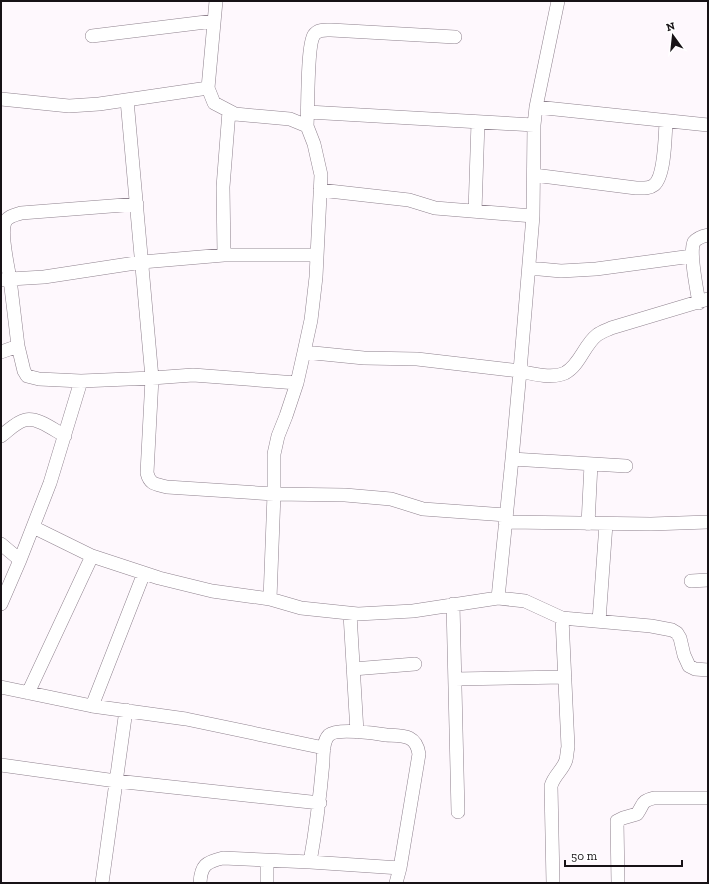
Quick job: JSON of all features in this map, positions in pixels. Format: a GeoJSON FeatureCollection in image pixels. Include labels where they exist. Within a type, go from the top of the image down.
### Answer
{"type":"FeatureCollection","features":[{"type":"Feature","properties":{"kind":"street"},"geometry":{"type":"LineString","coordinates":[[216,1],[208,88],[214,103],[235,114],[290,119],[307,126]]}},
{"type":"Feature","properties":{"kind":"street"},"geometry":{"type":"LineString","coordinates":[[498,598],[512,459],[533,216],[534,125],[536,107],[558,1]]}},
{"type":"Feature","properties":{"kind":"street"},"geometry":{"type":"LineString","coordinates":[[92,36],[214,21]]}},
{"type":"Feature","properties":{"kind":"street"},"geometry":{"type":"LineString","coordinates":[[270,599],[274,454],[276,442],[297,383],[311,320],[317,255],[321,175],[314,144],[307,126],[312,36],[322,30],[331,30],[455,37]]}},
{"type":"Feature","properties":{"kind":"street"},"geometry":{"type":"LineString","coordinates":[[1,99],[69,106],[99,104],[208,88]]}},
{"type":"Feature","properties":{"kind":"street"},"geometry":{"type":"LineString","coordinates":[[127,100],[152,378],[147,473],[149,480],[153,483],[167,486],[274,494],[345,495],[391,499],[423,509],[505,519],[588,524],[708,522]]}},
{"type":"Feature","properties":{"kind":"street"},"geometry":{"type":"LineString","coordinates":[[536,107],[666,122],[708,125]]}},
{"type":"Feature","properties":{"kind":"street"},"geometry":{"type":"LineString","coordinates":[[224,255],[223,187],[229,111]]}},
{"type":"Feature","properties":{"kind":"street"},"geometry":{"type":"LineString","coordinates":[[308,112],[534,125]]}},
{"type":"Feature","properties":{"kind":"street"},"geometry":{"type":"LineString","coordinates":[[475,211],[478,122]]}},
{"type":"Feature","properties":{"kind":"street"},"geometry":{"type":"LineString","coordinates":[[534,175],[636,188],[653,186],[658,182],[661,172],[666,122]]}},
{"type":"Feature","properties":{"kind":"street"},"geometry":{"type":"LineString","coordinates":[[320,190],[409,200],[435,208],[533,216]]}},
{"type":"Feature","properties":{"kind":"street"},"geometry":{"type":"LineString","coordinates":[[137,204],[29,213],[11,216],[5,221],[3,232],[6,280],[18,346],[26,376],[39,379],[81,381],[193,375],[297,383]]}},
{"type":"Feature","properties":{"kind":"street"},"geometry":{"type":"LineString","coordinates":[[304,352],[364,358],[417,359],[520,371],[541,375],[565,373],[574,366],[597,335],[611,328],[704,301],[692,256],[695,242],[701,236],[708,235]]}},
{"type":"Feature","properties":{"kind":"street"},"geometry":{"type":"LineString","coordinates":[[6,280],[44,277],[142,262],[224,255],[317,255]]}},
{"type":"Feature","properties":{"kind":"street"},"geometry":{"type":"LineString","coordinates":[[529,268],[561,271],[596,269],[692,256]]}},
{"type":"Feature","properties":{"kind":"street"},"geometry":{"type":"LineString","coordinates":[[1,352],[18,346]]}},
{"type":"Feature","properties":{"kind":"street"},"geometry":{"type":"LineString","coordinates":[[1,604],[50,483],[81,381]]}},
{"type":"Feature","properties":{"kind":"street"},"geometry":{"type":"LineString","coordinates":[[1,436],[18,423],[25,420],[32,420],[48,426],[65,436]]}},
{"type":"Feature","properties":{"kind":"street"},"geometry":{"type":"LineString","coordinates":[[512,459],[626,466]]}},
{"type":"Feature","properties":{"kind":"street"},"geometry":{"type":"LineString","coordinates":[[588,524],[591,464]]}},
{"type":"Feature","properties":{"kind":"street"},"geometry":{"type":"LineString","coordinates":[[599,621],[606,524]]}},
{"type":"Feature","properties":{"kind":"street"},"geometry":{"type":"LineString","coordinates":[[33,527],[92,556],[144,573],[212,590],[270,599],[301,608],[358,614],[413,611],[498,598],[525,601],[562,618],[651,626],[672,630],[677,633],[680,638],[684,655],[689,666],[694,669],[708,670]]}},
{"type":"Feature","properties":{"kind":"street"},"geometry":{"type":"LineString","coordinates":[[1,544],[20,560]]}},
{"type":"Feature","properties":{"kind":"street"},"geometry":{"type":"LineString","coordinates":[[28,693],[92,556]]}},
{"type":"Feature","properties":{"kind":"street"},"geometry":{"type":"LineString","coordinates":[[92,706],[144,573]]}},
{"type":"Feature","properties":{"kind":"street"},"geometry":{"type":"LineString","coordinates":[[691,581],[708,580]]}},
{"type":"Feature","properties":{"kind":"street"},"geometry":{"type":"LineString","coordinates":[[453,604],[458,812]]}},
{"type":"Feature","properties":{"kind":"street"},"geometry":{"type":"LineString","coordinates":[[350,614],[357,732]]}},
{"type":"Feature","properties":{"kind":"street"},"geometry":{"type":"LineString","coordinates":[[553,883],[551,786],[553,779],[563,767],[566,760],[568,747],[562,618]]}},
{"type":"Feature","properties":{"kind":"street"},"geometry":{"type":"LineString","coordinates":[[353,669],[415,664]]}},
{"type":"Feature","properties":{"kind":"street"},"geometry":{"type":"LineString","coordinates":[[455,679],[565,677]]}},
{"type":"Feature","properties":{"kind":"street"},"geometry":{"type":"LineString","coordinates":[[1,687],[92,706],[186,719],[324,748]]}},
{"type":"Feature","properties":{"kind":"street"},"geometry":{"type":"LineString","coordinates":[[102,883],[126,710]]}},
{"type":"Feature","properties":{"kind":"street"},"geometry":{"type":"LineString","coordinates":[[310,862],[320,803],[326,739],[330,734],[336,732],[357,732],[408,738],[416,742],[419,754],[400,868],[396,883]]}},
{"type":"Feature","properties":{"kind":"street"},"geometry":{"type":"LineString","coordinates":[[1,765],[116,781],[320,803]]}},
{"type":"Feature","properties":{"kind":"street"},"geometry":{"type":"LineString","coordinates":[[618,883],[617,821],[637,814],[642,803],[646,800],[654,798],[708,798]]}},
{"type":"Feature","properties":{"kind":"street"},"geometry":{"type":"LineString","coordinates":[[200,883],[205,864],[223,858],[400,868]]}},
{"type":"Feature","properties":{"kind":"street"},"geometry":{"type":"LineString","coordinates":[[267,861],[267,883]]}}]}
